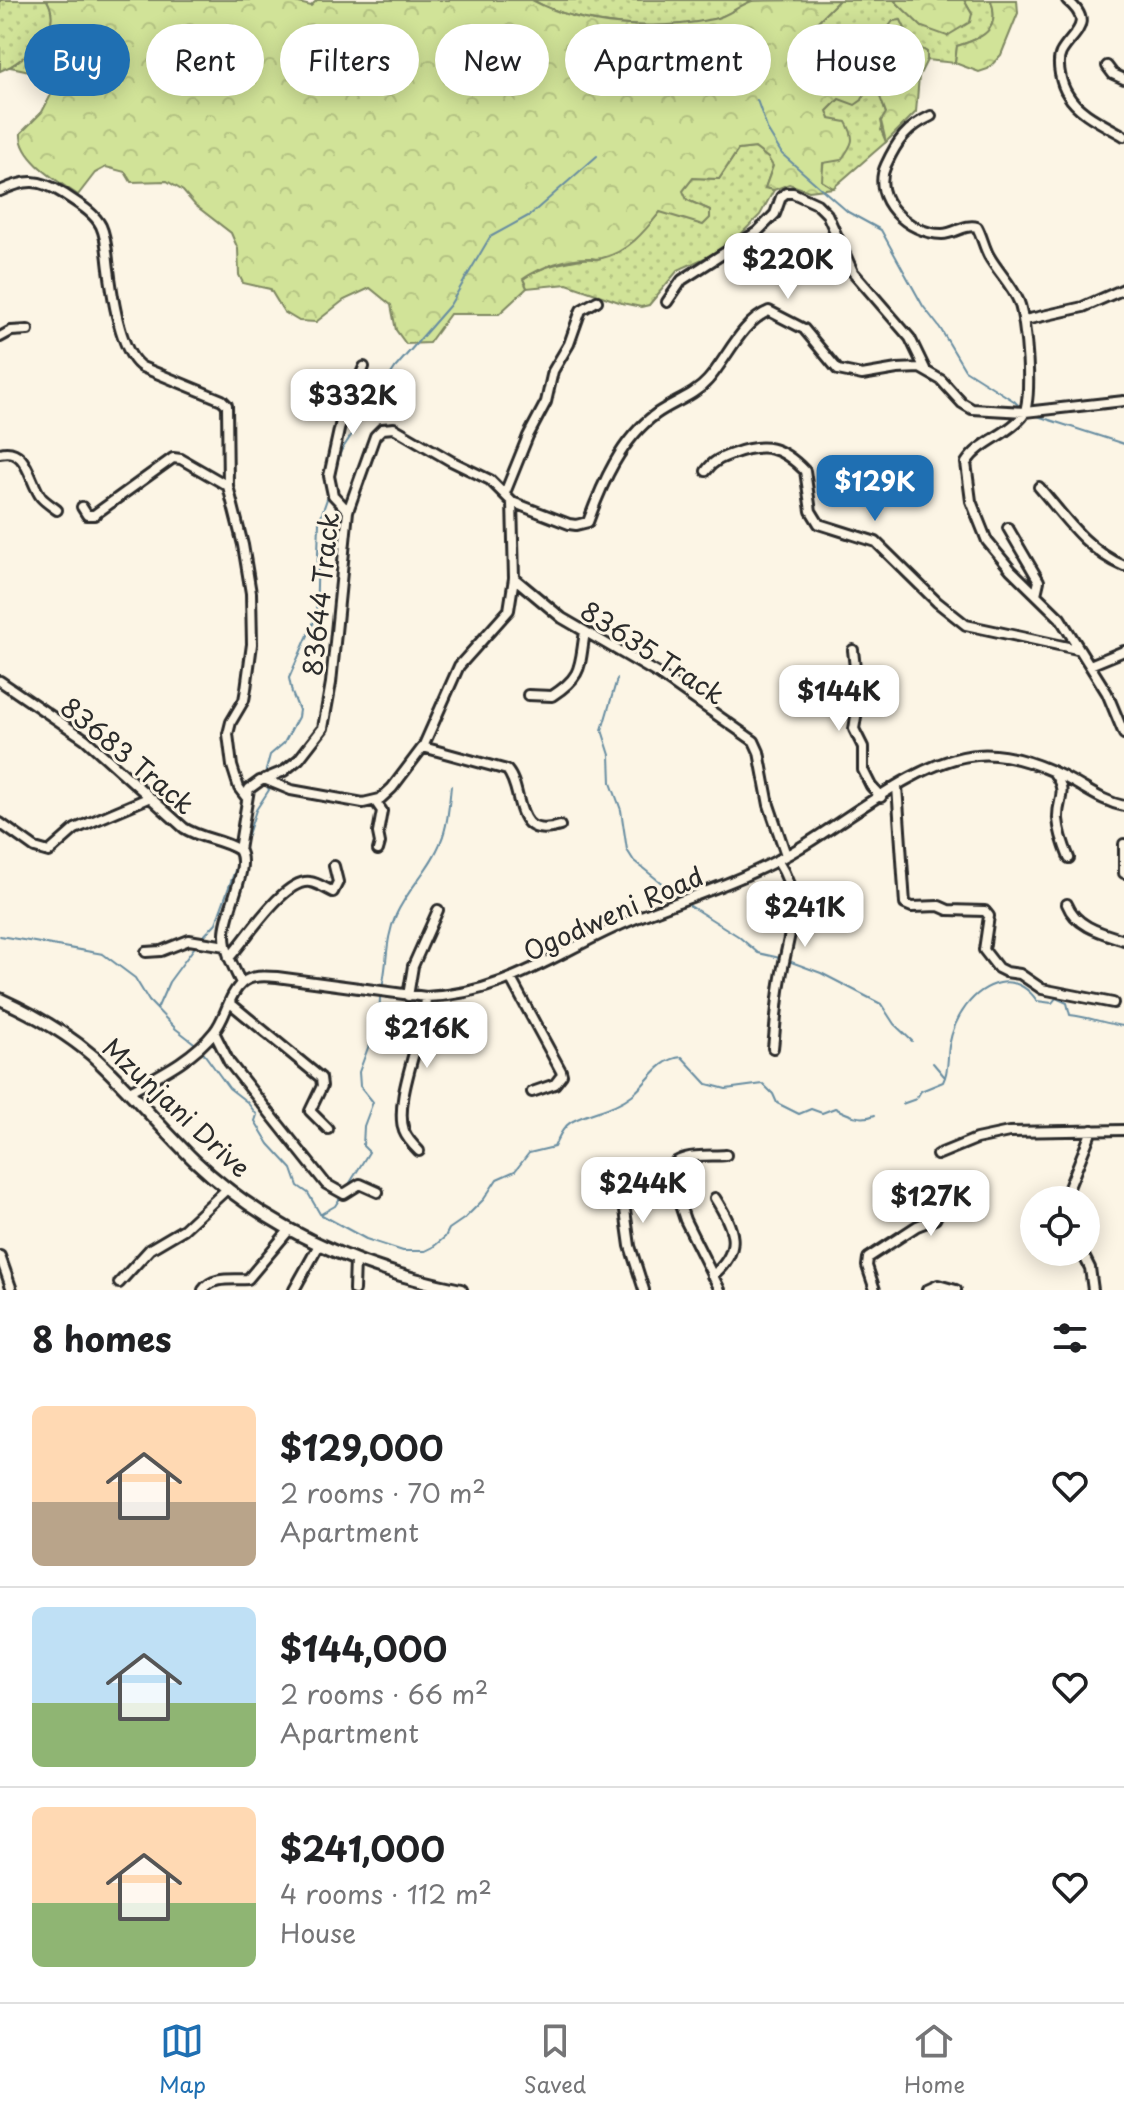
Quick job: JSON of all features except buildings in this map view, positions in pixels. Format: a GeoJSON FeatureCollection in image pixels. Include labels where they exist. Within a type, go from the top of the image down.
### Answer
{"type":"FeatureCollection","features":[{"type":"Feature","properties":{"kind":"main road","name":"Mzunjani Drive"},"geometry":{"type":"LineString","coordinates":[[0,999],[36,1016],[75,1042],[196,1162],[228,1188],[290,1229],[355,1260],[408,1278],[461,1290]]}},
{"type":"Feature","properties":{"kind":"street"},"geometry":{"type":"LineString","coordinates":[[1067,0],[1076,10],[1079,21],[1076,36],[1060,56],[1059,66],[1065,91],[1077,107],[1124,136]]}},
{"type":"Feature","properties":{"kind":"street"},"geometry":{"type":"LineString","coordinates":[[1107,66],[1113,74],[1124,79]]}},
{"type":"Feature","properties":{"kind":"street"},"geometry":{"type":"LineString","coordinates":[[931,116],[915,123],[898,143],[881,175],[885,198],[896,213],[924,231],[945,234],[969,225],[977,227],[989,256],[1015,293],[1025,320],[1029,384],[1025,412],[1019,421],[980,446],[967,460],[965,469],[974,511],[987,541],[1011,570],[1060,618],[1107,693],[1124,734]]}},
{"type":"Feature","properties":{"kind":"street"},"geometry":{"type":"LineString","coordinates":[[0,191],[24,181],[44,184],[92,214],[103,232],[125,345],[132,359],[142,367],[225,402],[228,410],[228,486],[251,593],[252,644],[246,689],[228,734],[232,766],[239,788],[246,797],[239,850],[243,863],[226,924],[229,958],[241,983],[211,1036],[186,1057],[128,1092]]}},
{"type":"Feature","properties":{"kind":"street"},"geometry":{"type":"LineString","coordinates":[[667,302],[682,280],[757,232],[775,214],[781,197],[793,193],[817,204],[827,214],[853,272],[910,338],[925,369],[941,380],[968,408],[1025,412],[1124,401]]}},
{"type":"Feature","properties":{"kind":"street"},"geometry":{"type":"LineString","coordinates":[[1025,320],[1083,307],[1124,289]]}},
{"type":"Feature","properties":{"kind":"street"},"geometry":{"type":"LineString","coordinates":[[505,493],[528,436],[546,402],[553,371],[569,344],[581,310],[597,301]]}},
{"type":"Feature","properties":{"kind":"street"},"geometry":{"type":"LineString","coordinates":[[264,779],[285,788],[363,803],[375,801],[392,788],[423,747],[459,666],[509,610],[514,578],[512,502],[569,524],[588,522],[596,496],[634,435],[656,414],[706,383],[760,315],[769,311],[804,329],[833,366],[845,373],[862,375],[897,369],[925,369]]}},
{"type":"Feature","properties":{"kind":"street"},"geometry":{"type":"LineString","coordinates":[[0,337],[11,331],[28,330]]}},
{"type":"Feature","properties":{"kind":"street"},"geometry":{"type":"LineString","coordinates":[[348,511],[330,491],[329,476],[341,421],[364,367]]}},
{"type":"Feature","properties":{"kind":"street","name":"83644 Track"},"geometry":{"type":"LineString","coordinates":[[246,797],[252,786],[284,771],[299,759],[323,728],[331,683],[348,511],[379,431],[386,428],[401,431],[490,480],[512,502]]}},
{"type":"Feature","properties":{"kind":"street"},"geometry":{"type":"LineString","coordinates":[[706,471],[718,459],[754,446],[765,446],[780,452],[805,471],[811,511],[819,524],[876,542],[910,578],[960,621],[985,630],[1078,649]]}},
{"type":"Feature","properties":{"kind":"street"},"geometry":{"type":"LineString","coordinates":[[0,453],[11,452],[20,457],[40,496],[57,510]]}},
{"type":"Feature","properties":{"kind":"street"},"geometry":{"type":"LineString","coordinates":[[82,507],[87,515],[94,515],[173,458],[181,459],[228,486]]}},
{"type":"Feature","properties":{"kind":"street"},"geometry":{"type":"LineString","coordinates":[[1039,487],[1075,532],[1095,550],[1124,566]]}},
{"type":"Feature","properties":{"kind":"street"},"geometry":{"type":"LineString","coordinates":[[1008,528],[1039,581],[1036,594]]}},
{"type":"Feature","properties":{"kind":"street","name":"83635 Track"},"geometry":{"type":"LineString","coordinates":[[514,578],[562,618],[660,675],[754,741],[771,814],[786,855]]}},
{"type":"Feature","properties":{"kind":"street"},"geometry":{"type":"LineString","coordinates":[[528,695],[552,696],[576,675],[581,666],[585,632]]}},
{"type":"Feature","properties":{"kind":"street"},"geometry":{"type":"LineString","coordinates":[[853,650],[856,677],[861,686],[854,728],[863,747],[863,770],[881,797]]}},
{"type":"Feature","properties":{"kind":"street"},"geometry":{"type":"LineString","coordinates":[[1090,665],[1124,651]]}},
{"type":"Feature","properties":{"kind":"street","name":"83683 Track"},"geometry":{"type":"LineString","coordinates":[[0,681],[85,739],[148,798],[193,834],[217,839],[239,850]]}},
{"type":"Feature","properties":{"kind":"street"},"geometry":{"type":"LineString","coordinates":[[423,747],[507,770],[519,809],[529,823],[540,828],[560,826]]}},
{"type":"Feature","properties":{"kind":"street","name":"Ogodweni Road"},"geometry":{"type":"LineString","coordinates":[[241,983],[264,976],[426,997],[511,979],[539,968],[608,930],[733,882],[786,855],[897,786],[952,760],[978,755],[1006,757],[1054,773],[1098,797],[1124,806]]}},
{"type":"Feature","properties":{"kind":"street"},"geometry":{"type":"LineString","coordinates":[[1054,773],[1061,783],[1063,794],[1058,818],[1069,858]]}},
{"type":"Feature","properties":{"kind":"street"},"geometry":{"type":"LineString","coordinates":[[897,786],[905,904],[985,911],[989,916],[984,950],[998,968],[1020,974],[1046,991],[1113,1003]]}},
{"type":"Feature","properties":{"kind":"street"},"geometry":{"type":"LineString","coordinates":[[0,823],[35,848],[49,852],[75,829],[148,798]]}},
{"type":"Feature","properties":{"kind":"street"},"geometry":{"type":"LineString","coordinates":[[375,801],[382,811],[378,850]]}},
{"type":"Feature","properties":{"kind":"street"},"geometry":{"type":"LineString","coordinates":[[1124,844],[1124,873]]}},
{"type":"Feature","properties":{"kind":"street"},"geometry":{"type":"LineString","coordinates":[[773,1048],[783,969],[793,928],[789,881],[777,860]]}},
{"type":"Feature","properties":{"kind":"street"},"geometry":{"type":"LineString","coordinates":[[229,958],[267,910],[299,884],[311,882],[333,892],[338,882],[334,866]]}},
{"type":"Feature","properties":{"kind":"street"},"geometry":{"type":"LineString","coordinates":[[1067,904],[1081,924],[1124,940]]}},
{"type":"Feature","properties":{"kind":"street"},"geometry":{"type":"LineString","coordinates":[[408,996],[413,966],[438,910]]}},
{"type":"Feature","properties":{"kind":"street"},"geometry":{"type":"LineString","coordinates":[[146,952],[161,951],[189,940],[226,946]]}},
{"type":"Feature","properties":{"kind":"street"},"geometry":{"type":"LineString","coordinates":[[511,979],[562,1075],[555,1084],[532,1092]]}},
{"type":"Feature","properties":{"kind":"street"},"geometry":{"type":"LineString","coordinates":[[419,1151],[408,1139],[402,1120],[410,1071],[426,1012],[426,997]]}},
{"type":"Feature","properties":{"kind":"street"},"geometry":{"type":"LineString","coordinates":[[230,1003],[321,1078],[322,1086],[310,1111],[328,1129]]}},
{"type":"Feature","properties":{"kind":"street"},"geometry":{"type":"LineString","coordinates":[[211,1036],[326,1184],[344,1194],[360,1184],[378,1192]]}},
{"type":"Feature","properties":{"kind":"street"},"geometry":{"type":"LineString","coordinates":[[1070,1186],[1092,1130]]}},
{"type":"Feature","properties":{"kind":"street"},"geometry":{"type":"LineString","coordinates":[[937,1155],[976,1139],[1009,1132],[1124,1130]]}},
{"type":"Feature","properties":{"kind":"street"},"geometry":{"type":"LineString","coordinates":[[720,1290],[674,1193],[670,1169],[677,1161],[693,1157],[726,1155]]}},
{"type":"Feature","properties":{"kind":"street"},"geometry":{"type":"LineString","coordinates":[[619,1166],[630,1246],[644,1290]]}},
{"type":"Feature","properties":{"kind":"street"},"geometry":{"type":"LineString","coordinates":[[119,1283],[150,1249],[184,1229],[228,1188]]}},
{"type":"Feature","properties":{"kind":"street"},"geometry":{"type":"LineString","coordinates":[[875,1290],[867,1266],[868,1258],[917,1226],[935,1219],[939,1201],[928,1192]]}},
{"type":"Feature","properties":{"kind":"street"},"geometry":{"type":"LineString","coordinates":[[712,1276],[727,1262],[733,1241],[732,1227],[715,1198]]}},
{"type":"Feature","properties":{"kind":"street"},"geometry":{"type":"LineString","coordinates":[[203,1290],[210,1282],[248,1279],[290,1229]]}},
{"type":"Feature","properties":{"kind":"street"},"geometry":{"type":"LineString","coordinates":[[294,1290],[319,1245]]}},
{"type":"Feature","properties":{"kind":"street"},"geometry":{"type":"LineString","coordinates":[[0,1256],[12,1290]]}},
{"type":"Feature","properties":{"kind":"street"},"geometry":{"type":"LineString","coordinates":[[354,1290],[355,1260]]}},
{"type":"Feature","properties":{"kind":"street"},"geometry":{"type":"LineString","coordinates":[[1089,1266],[1093,1290]]}},
{"type":"Feature","properties":{"kind":"street"},"geometry":{"type":"LineString","coordinates":[[927,1290],[938,1285],[956,1290]]}},
{"type":"Feature","properties":{"kind":"green space"},"geometry":{"type":"Polygon","coordinates":[[[0,0],[47,0],[52,12],[51,24],[24,24],[24,58],[0,71],[0,0]]]}},
{"type":"Feature","properties":{"kind":"green space"},"geometry":{"type":"Polygon","coordinates":[[[47,0],[286,0],[311,6],[317,0],[532,0],[574,16],[621,24],[565,24],[565,96],[771,96],[771,24],[680,24],[723,16],[752,1],[839,0],[815,24],[787,24],[787,96],[864,96],[855,105],[839,99],[827,111],[830,119],[846,122],[852,137],[841,160],[823,163],[822,181],[833,188],[809,191],[789,184],[774,190],[765,188],[773,166],[768,158],[755,148],[738,150],[719,179],[693,178],[683,191],[687,200],[710,210],[710,218],[703,225],[660,212],[641,234],[620,251],[602,258],[572,259],[554,264],[523,279],[527,288],[499,314],[450,314],[429,343],[406,344],[396,330],[391,305],[370,288],[344,300],[316,322],[299,321],[284,312],[270,289],[243,283],[239,275],[238,249],[231,233],[167,181],[131,182],[125,172],[106,167],[95,173],[78,195],[33,161],[22,143],[21,133],[42,112],[50,96],[130,96],[130,24],[50,24],[51,11],[47,0]]]}},
{"type":"Feature","properties":{"kind":"green space"},"geometry":{"type":"Polygon","coordinates":[[[532,0],[753,0],[714,19],[682,24],[622,24],[552,9],[532,0]]]}},
{"type":"Feature","properties":{"kind":"green space"},"geometry":{"type":"Polygon","coordinates":[[[839,0],[894,0],[919,24],[814,24],[839,0]]]}},
{"type":"Feature","properties":{"kind":"green space"},"geometry":{"type":"Polygon","coordinates":[[[894,0],[964,0],[972,14],[970,22],[947,36],[919,24],[894,0]]]}},
{"type":"Feature","properties":{"kind":"green space"},"geometry":{"type":"Polygon","coordinates":[[[964,0],[991,0],[991,26],[981,36],[957,46],[955,63],[927,60],[925,26],[972,14],[964,0]]]}},
{"type":"Feature","properties":{"kind":"green space"},"geometry":{"type":"Polygon","coordinates":[[[991,0],[1017,0],[1018,13],[1001,55],[988,69],[979,72],[955,63],[957,46],[987,32],[993,19],[991,0]]]}},
{"type":"Feature","properties":{"kind":"green space"},"geometry":{"type":"Polygon","coordinates":[[[24,56],[24,69],[10,67],[24,56]]]}},
{"type":"Feature","properties":{"kind":"green space"},"geometry":{"type":"Polygon","coordinates":[[[838,96],[882,96],[886,114],[881,130],[886,142],[833,188],[821,181],[830,119],[827,111],[839,99],[838,96]]]}},
{"type":"Feature","properties":{"kind":"green space"},"geometry":{"type":"Polygon","coordinates":[[[917,96],[916,112],[886,142],[881,121],[886,113],[880,97],[917,96]]]}},
{"type":"Feature","properties":{"kind":"green space"},"geometry":{"type":"Polygon","coordinates":[[[755,148],[773,165],[765,188],[774,190],[760,215],[720,251],[678,270],[649,305],[641,307],[622,303],[567,284],[527,288],[523,279],[537,271],[566,262],[601,258],[619,250],[641,233],[660,212],[710,210],[687,200],[682,192],[693,178],[719,179],[738,150],[755,148]]]}},
{"type":"Feature","properties":{"kind":"waterway"},"geometry":{"type":"LineString","coordinates":[[757,100],[768,131],[782,154],[848,212],[881,230],[923,306],[965,370],[1022,409]]}},
{"type":"Feature","properties":{"kind":"waterway"},"geometry":{"type":"LineString","coordinates":[[333,476],[341,451],[395,368],[450,305],[490,237],[530,215],[597,156]]}},
{"type":"Feature","properties":{"kind":"waterway"},"geometry":{"type":"LineString","coordinates":[[1031,414],[1124,444]]}},
{"type":"Feature","properties":{"kind":"waterway"},"geometry":{"type":"LineString","coordinates":[[265,774],[270,755],[284,743],[298,717],[299,710],[289,678],[316,617],[319,522],[329,493]]}},
{"type":"Feature","properties":{"kind":"waterway"},"geometry":{"type":"LineString","coordinates":[[617,679],[602,730],[610,755],[611,783],[621,810],[627,850],[634,861],[679,897]]}},
{"type":"Feature","properties":{"kind":"waterway"},"geometry":{"type":"LineString","coordinates":[[243,850],[256,810],[269,790],[266,784]]}},
{"type":"Feature","properties":{"kind":"waterway"},"geometry":{"type":"LineString","coordinates":[[382,987],[392,924],[441,841],[451,786]]}},
{"type":"Feature","properties":{"kind":"waterway"},"geometry":{"type":"LineString","coordinates":[[201,939],[216,923],[239,859]]}},
{"type":"Feature","properties":{"kind":"waterway"},"geometry":{"type":"LineString","coordinates":[[687,904],[738,936],[758,953],[780,958]]}},
{"type":"Feature","properties":{"kind":"waterway"},"geometry":{"type":"LineString","coordinates":[[0,936],[103,954],[135,978],[149,1001],[198,1046]]}},
{"type":"Feature","properties":{"kind":"waterway"},"geometry":{"type":"LineString","coordinates":[[157,1009],[169,982],[197,944]]}},
{"type":"Feature","properties":{"kind":"waterway"},"geometry":{"type":"LineString","coordinates":[[786,960],[821,973],[881,1004],[894,1024],[912,1041]]}},
{"type":"Feature","properties":{"kind":"waterway"},"geometry":{"type":"LineString","coordinates":[[902,1104],[916,1099],[921,1091],[943,1082],[955,1025],[973,998],[990,986],[1006,982],[1016,984],[1030,992],[1037,1001],[1052,1003],[1056,998],[1067,1003],[1070,1015],[1124,1026]]}},
{"type":"Feature","properties":{"kind":"waterway"},"geometry":{"type":"LineString","coordinates":[[348,1186],[369,1152],[363,1146],[364,1126],[373,1102],[360,1086],[359,1072],[379,1018],[380,998]]}},
{"type":"Feature","properties":{"kind":"waterway"},"geometry":{"type":"LineString","coordinates":[[202,1051],[229,1088],[247,1102],[257,1115],[255,1121],[269,1144],[292,1169],[298,1186],[308,1193],[320,1214],[366,1239],[403,1251],[425,1251],[433,1247],[484,1199],[497,1179],[515,1171],[529,1153],[554,1147],[570,1123],[625,1100],[660,1066],[674,1059],[682,1057],[707,1084],[726,1089],[763,1084],[777,1103],[799,1114],[811,1109],[822,1113],[835,1108],[860,1117],[875,1115]]}},
{"type":"Feature","properties":{"kind":"waterway"},"geometry":{"type":"LineString","coordinates":[[933,1063],[944,1076]]}},
{"type":"Feature","properties":{"kind":"waterway"},"geometry":{"type":"LineString","coordinates":[[321,1214],[335,1206],[342,1195]]}}]}
